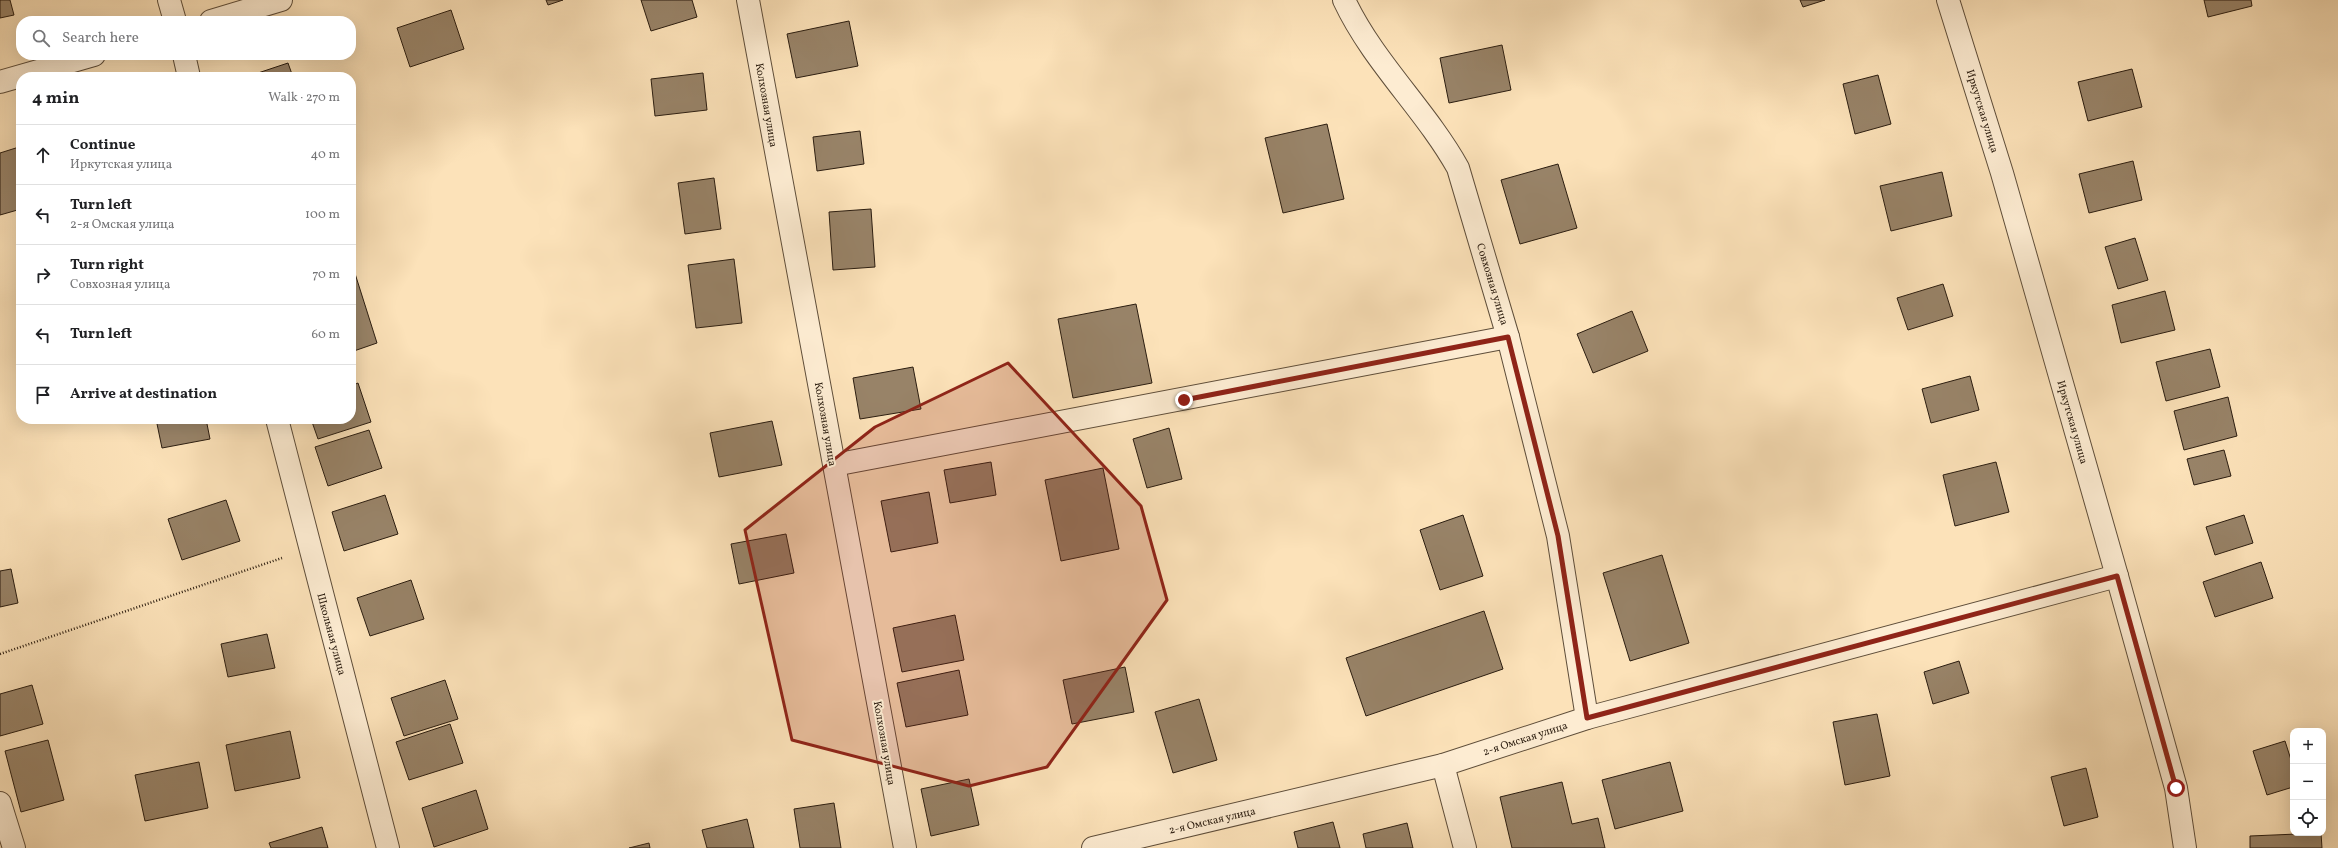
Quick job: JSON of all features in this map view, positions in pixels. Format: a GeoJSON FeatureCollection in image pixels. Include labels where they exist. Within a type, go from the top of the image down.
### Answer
{"type":"FeatureCollection","features":[{"type":"Feature","properties":{"kind":"street"},"geometry":{"type":"LineString","coordinates":[[169,0],[174,16]]}},
{"type":"Feature","properties":{"kind":"street"},"geometry":{"type":"LineString","coordinates":[[228,16],[281,0]]}},
{"type":"Feature","properties":{"kind":"street","name":"Колхозная улица"},"geometry":{"type":"LineString","coordinates":[[748,0],[905,848]]}},
{"type":"Feature","properties":{"kind":"street","name":"Совхозная улица"},"geometry":{"type":"LineString","coordinates":[[1344,0],[1353,20],[1385,68],[1447,147],[1458,168],[1508,337],[1558,536],[1587,718]]}},
{"type":"Feature","properties":{"kind":"street","name":"Иркутская улица"},"geometry":{"type":"LineString","coordinates":[[1948,0],[2002,173],[2117,576],[2176,788],[2185,848]]}},
{"type":"Feature","properties":{"kind":"street"},"geometry":{"type":"LineString","coordinates":[[35,72],[77,60]]}},
{"type":"Feature","properties":{"kind":"street"},"geometry":{"type":"LineString","coordinates":[[185,60],[188,72]]}},
{"type":"Feature","properties":{"kind":"street"},"geometry":{"type":"LineString","coordinates":[[0,82],[16,77]]}},
{"type":"Feature","properties":{"kind":"street"},"geometry":{"type":"LineString","coordinates":[[834,465],[1508,337]]}},
{"type":"Feature","properties":{"kind":"street","name":"Школьная улица"},"geometry":{"type":"LineString","coordinates":[[278,424],[388,848]]}},
{"type":"Feature","properties":{"kind":"street","name":"2-я Омская улица"},"geometry":{"type":"LineString","coordinates":[[1093,848],[1443,765],[1587,718],[2117,576]]}},
{"type":"Feature","properties":{"kind":"street"},"geometry":{"type":"LineString","coordinates":[[1443,765],[1465,848]]}},
{"type":"Feature","properties":{"kind":"street"},"geometry":{"type":"LineString","coordinates":[[0,803],[14,848]]}},
{"type":"Feature","properties":{"kind":"path"},"geometry":{"type":"LineString","coordinates":[[0,654],[310,549]]}},
{"type":"Feature","properties":{"kind":"highlighted area"},"geometry":{"type":"Polygon","coordinates":[[[1008,363],[1141,506],[1167,600],[1047,767],[969,786],[792,740],[745,530],[875,427],[1008,363]]]}},
{"type":"Feature","properties":{"kind":"building"},"geometry":{"type":"Polygon","coordinates":[[[0,0],[10,0],[14,15],[0,18],[0,0]]]}},
{"type":"Feature","properties":{"kind":"building"},"geometry":{"type":"Polygon","coordinates":[[[546,0],[563,0],[548,5],[546,0]]]}},
{"type":"Feature","properties":{"kind":"building"},"geometry":{"type":"Polygon","coordinates":[[[641,0],[692,0],[697,17],[651,31],[641,0]]]}},
{"type":"Feature","properties":{"kind":"building"},"geometry":{"type":"Polygon","coordinates":[[[1800,0],[1825,0],[1803,7],[1800,0]]]}},
{"type":"Feature","properties":{"kind":"building"},"geometry":{"type":"Polygon","coordinates":[[[2204,0],[2251,0],[2252,6],[2208,17],[2204,0]]]}},
{"type":"Feature","properties":{"kind":"building"},"geometry":{"type":"Polygon","coordinates":[[[451,10],[464,49],[410,67],[397,28],[451,10]]]}},
{"type":"Feature","properties":{"kind":"building"},"geometry":{"type":"Polygon","coordinates":[[[849,21],[858,66],[796,78],[787,34],[849,21]]]}},
{"type":"Feature","properties":{"kind":"building"},"geometry":{"type":"Polygon","coordinates":[[[1502,45],[1511,90],[1449,103],[1440,58],[1502,45]]]}},
{"type":"Feature","properties":{"kind":"building"},"geometry":{"type":"Polygon","coordinates":[[[288,63],[291,72],[261,72],[288,63]]]}},
{"type":"Feature","properties":{"kind":"building"},"geometry":{"type":"Polygon","coordinates":[[[2132,69],[2142,107],[2088,121],[2078,82],[2132,69]]]}},
{"type":"Feature","properties":{"kind":"building"},"geometry":{"type":"Polygon","coordinates":[[[703,73],[707,110],[655,116],[651,79],[703,73]]]}},
{"type":"Feature","properties":{"kind":"building"},"geometry":{"type":"Polygon","coordinates":[[[1878,75],[1891,124],[1855,134],[1843,84],[1878,75]]]}},
{"type":"Feature","properties":{"kind":"building"},"geometry":{"type":"Polygon","coordinates":[[[1327,124],[1344,199],[1283,213],[1265,138],[1327,124]]]}},
{"type":"Feature","properties":{"kind":"building"},"geometry":{"type":"Polygon","coordinates":[[[860,131],[864,164],[817,171],[813,137],[860,131]]]}},
{"type":"Feature","properties":{"kind":"building"},"geometry":{"type":"Polygon","coordinates":[[[16,148],[16,210],[0,215],[0,153],[16,148]]]}},
{"type":"Feature","properties":{"kind":"building"},"geometry":{"type":"Polygon","coordinates":[[[2133,161],[2142,200],[2089,213],[2079,174],[2133,161]]]}},
{"type":"Feature","properties":{"kind":"building"},"geometry":{"type":"Polygon","coordinates":[[[1558,164],[1577,228],[1520,244],[1501,180],[1558,164]]]}},
{"type":"Feature","properties":{"kind":"building"},"geometry":{"type":"Polygon","coordinates":[[[1942,172],[1952,216],[1891,231],[1880,186],[1942,172]]]}},
{"type":"Feature","properties":{"kind":"building"},"geometry":{"type":"Polygon","coordinates":[[[714,178],[721,229],[685,234],[678,183],[714,178]]]}},
{"type":"Feature","properties":{"kind":"building"},"geometry":{"type":"Polygon","coordinates":[[[871,209],[875,267],[833,270],[829,212],[871,209]]]}},
{"type":"Feature","properties":{"kind":"building"},"geometry":{"type":"Polygon","coordinates":[[[2135,238],[2148,280],[2118,289],[2105,247],[2135,238]]]}},
{"type":"Feature","properties":{"kind":"building"},"geometry":{"type":"Polygon","coordinates":[[[734,259],[742,323],[696,328],[688,265],[734,259]]]}},
{"type":"Feature","properties":{"kind":"building"},"geometry":{"type":"Polygon","coordinates":[[[356,277],[377,343],[356,350],[356,277]]]}},
{"type":"Feature","properties":{"kind":"building"},"geometry":{"type":"Polygon","coordinates":[[[1943,284],[1953,316],[1908,330],[1897,298],[1943,284]]]}},
{"type":"Feature","properties":{"kind":"building"},"geometry":{"type":"Polygon","coordinates":[[[2165,291],[2175,330],[2121,343],[2112,305],[2165,291]]]}},
{"type":"Feature","properties":{"kind":"building"},"geometry":{"type":"Polygon","coordinates":[[[1136,304],[1152,383],[1073,398],[1058,319],[1136,304]]]}},
{"type":"Feature","properties":{"kind":"building"},"geometry":{"type":"Polygon","coordinates":[[[1632,311],[1648,351],[1593,373],[1577,334],[1632,311]]]}},
{"type":"Feature","properties":{"kind":"building"},"geometry":{"type":"Polygon","coordinates":[[[2210,349],[2220,387],[2166,401],[2156,362],[2210,349]]]}},
{"type":"Feature","properties":{"kind":"building"},"geometry":{"type":"Polygon","coordinates":[[[913,367],[921,409],[860,419],[853,378],[913,367]]]}},
{"type":"Feature","properties":{"kind":"building"},"geometry":{"type":"Polygon","coordinates":[[[1970,376],[1979,410],[1931,423],[1922,389],[1970,376]]]}},
{"type":"Feature","properties":{"kind":"building"},"geometry":{"type":"Polygon","coordinates":[[[358,383],[371,422],[318,439],[313,424],[356,424],[356,384],[358,383]]]}},
{"type":"Feature","properties":{"kind":"building"},"geometry":{"type":"Polygon","coordinates":[[[2228,397],[2237,436],[2184,450],[2174,411],[2228,397]]]}},
{"type":"Feature","properties":{"kind":"building"},"geometry":{"type":"Polygon","coordinates":[[[772,421],[782,465],[719,477],[710,433],[772,421]]]}},
{"type":"Feature","properties":{"kind":"building"},"geometry":{"type":"Polygon","coordinates":[[[157,424],[207,424],[210,439],[162,448],[157,424]]]}},
{"type":"Feature","properties":{"kind":"building"},"geometry":{"type":"Polygon","coordinates":[[[1169,428],[1182,479],[1147,488],[1133,439],[1169,428]]]}},
{"type":"Feature","properties":{"kind":"building"},"geometry":{"type":"Polygon","coordinates":[[[369,430],[382,468],[328,486],[315,447],[369,430]]]}},
{"type":"Feature","properties":{"kind":"building"},"geometry":{"type":"Polygon","coordinates":[[[2224,450],[2231,476],[2194,485],[2187,459],[2224,450]]]}},
{"type":"Feature","properties":{"kind":"building"},"geometry":{"type":"Polygon","coordinates":[[[991,462],[996,495],[950,503],[944,470],[991,462]]]}},
{"type":"Feature","properties":{"kind":"building"},"geometry":{"type":"Polygon","coordinates":[[[1996,462],[2009,512],[1955,526],[1943,475],[1996,462]]]}},
{"type":"Feature","properties":{"kind":"building"},"geometry":{"type":"Polygon","coordinates":[[[1103,468],[1119,549],[1061,561],[1045,480],[1103,468]]]}},
{"type":"Feature","properties":{"kind":"building"},"geometry":{"type":"Polygon","coordinates":[[[929,492],[938,543],[891,552],[881,501],[929,492]]]}},
{"type":"Feature","properties":{"kind":"building"},"geometry":{"type":"Polygon","coordinates":[[[385,495],[398,534],[344,551],[332,512],[385,495]]]}},
{"type":"Feature","properties":{"kind":"building"},"geometry":{"type":"Polygon","coordinates":[[[226,500],[240,541],[182,560],[168,519],[226,500]]]}},
{"type":"Feature","properties":{"kind":"building"},"geometry":{"type":"Polygon","coordinates":[[[1463,515],[1483,576],[1440,590],[1420,530],[1463,515]]]}},
{"type":"Feature","properties":{"kind":"building"},"geometry":{"type":"Polygon","coordinates":[[[2244,515],[2253,543],[2215,555],[2206,527],[2244,515]]]}},
{"type":"Feature","properties":{"kind":"building"},"geometry":{"type":"Polygon","coordinates":[[[786,534],[794,573],[739,584],[731,544],[786,534]]]}},
{"type":"Feature","properties":{"kind":"building"},"geometry":{"type":"Polygon","coordinates":[[[1662,555],[1689,643],[1630,661],[1603,573],[1662,555]]]}},
{"type":"Feature","properties":{"kind":"building"},"geometry":{"type":"Polygon","coordinates":[[[2261,562],[2273,598],[2215,617],[2203,582],[2261,562]]]}},
{"type":"Feature","properties":{"kind":"building"},"geometry":{"type":"Polygon","coordinates":[[[11,569],[18,603],[0,607],[0,571],[11,569]]]}},
{"type":"Feature","properties":{"kind":"building"},"geometry":{"type":"Polygon","coordinates":[[[411,580],[424,619],[370,636],[357,598],[411,580]]]}},
{"type":"Feature","properties":{"kind":"building"},"geometry":{"type":"Polygon","coordinates":[[[1484,611],[1503,669],[1366,716],[1346,658],[1484,611]]]}},
{"type":"Feature","properties":{"kind":"building"},"geometry":{"type":"Polygon","coordinates":[[[955,615],[964,660],[902,672],[893,628],[955,615]]]}},
{"type":"Feature","properties":{"kind":"building"},"geometry":{"type":"Polygon","coordinates":[[[267,634],[275,668],[228,677],[221,644],[267,634]]]}},
{"type":"Feature","properties":{"kind":"building"},"geometry":{"type":"Polygon","coordinates":[[[1959,661],[1969,693],[1933,704],[1924,672],[1959,661]]]}},
{"type":"Feature","properties":{"kind":"building"},"geometry":{"type":"Polygon","coordinates":[[[1125,667],[1134,712],[1072,724],[1063,680],[1125,667]]]}},
{"type":"Feature","properties":{"kind":"building"},"geometry":{"type":"Polygon","coordinates":[[[959,670],[968,715],[906,727],[897,683],[959,670]]]}},
{"type":"Feature","properties":{"kind":"building"},"geometry":{"type":"Polygon","coordinates":[[[445,680],[458,719],[404,736],[391,698],[445,680]]]}},
{"type":"Feature","properties":{"kind":"building"},"geometry":{"type":"Polygon","coordinates":[[[32,685],[43,724],[0,736],[0,694],[32,685]]]}},
{"type":"Feature","properties":{"kind":"building"},"geometry":{"type":"Polygon","coordinates":[[[1199,699],[1217,760],[1173,773],[1155,712],[1199,699]]]}},
{"type":"Feature","properties":{"kind":"building"},"geometry":{"type":"Polygon","coordinates":[[[1877,714],[1890,776],[1845,785],[1833,722],[1877,714]]]}},
{"type":"Feature","properties":{"kind":"building"},"geometry":{"type":"Polygon","coordinates":[[[450,724],[463,763],[409,780],[396,742],[450,724]]]}},
{"type":"Feature","properties":{"kind":"building"},"geometry":{"type":"Polygon","coordinates":[[[290,731],[300,778],[235,791],[226,745],[290,731]]]}},
{"type":"Feature","properties":{"kind":"building"},"geometry":{"type":"Polygon","coordinates":[[[48,740],[64,800],[21,812],[5,751],[48,740]]]}},
{"type":"Feature","properties":{"kind":"building"},"geometry":{"type":"Polygon","coordinates":[[[2285,741],[2290,757],[2290,788],[2267,795],[2253,751],[2285,741]]]}},
{"type":"Feature","properties":{"kind":"building"},"geometry":{"type":"Polygon","coordinates":[[[199,762],[208,808],[145,821],[135,775],[199,762]]]}},
{"type":"Feature","properties":{"kind":"building"},"geometry":{"type":"Polygon","coordinates":[[[1670,762],[1683,811],[1615,829],[1602,780],[1670,762]]]}},
{"type":"Feature","properties":{"kind":"building"},"geometry":{"type":"Polygon","coordinates":[[[2086,768],[2098,817],[2064,826],[2051,777],[2086,768]]]}},
{"type":"Feature","properties":{"kind":"building"},"geometry":{"type":"Polygon","coordinates":[[[969,779],[979,825],[931,836],[921,789],[969,779]]]}},
{"type":"Feature","properties":{"kind":"building"},"geometry":{"type":"Polygon","coordinates":[[[1562,782],[1572,824],[1598,818],[1605,848],[1512,848],[1500,797],[1562,782]]]}},
{"type":"Feature","properties":{"kind":"building"},"geometry":{"type":"Polygon","coordinates":[[[476,790],[488,829],[434,847],[422,808],[476,790]]]}},
{"type":"Feature","properties":{"kind":"building"},"geometry":{"type":"Polygon","coordinates":[[[834,803],[841,848],[800,848],[794,809],[834,803]]]}},
{"type":"Feature","properties":{"kind":"building"},"geometry":{"type":"Polygon","coordinates":[[[747,819],[754,848],[707,848],[702,830],[747,819]]]}},
{"type":"Feature","properties":{"kind":"building"},"geometry":{"type":"Polygon","coordinates":[[[1333,822],[1340,848],[1298,848],[1294,832],[1333,822]]]}},
{"type":"Feature","properties":{"kind":"building"},"geometry":{"type":"Polygon","coordinates":[[[1407,823],[1413,848],[1366,848],[1363,834],[1407,823]]]}},
{"type":"Feature","properties":{"kind":"building"},"geometry":{"type":"Polygon","coordinates":[[[322,827],[328,848],[271,848],[269,843],[322,827]]]}},
{"type":"Feature","properties":{"kind":"building"},"geometry":{"type":"Polygon","coordinates":[[[2290,834],[2290,836],[2321,836],[2322,848],[2250,848],[2250,836],[2290,834]]]}},
{"type":"Feature","properties":{"kind":"building"},"geometry":{"type":"Polygon","coordinates":[[[649,843],[650,848],[629,848],[649,843]]]}},
{"type":"Feature","properties":{"kind":"route"},"geometry":{"type":"LineString","coordinates":[[1184,400],[1508,337],[1558,536],[1587,718],[2117,576],[2176,788]]}}]}
